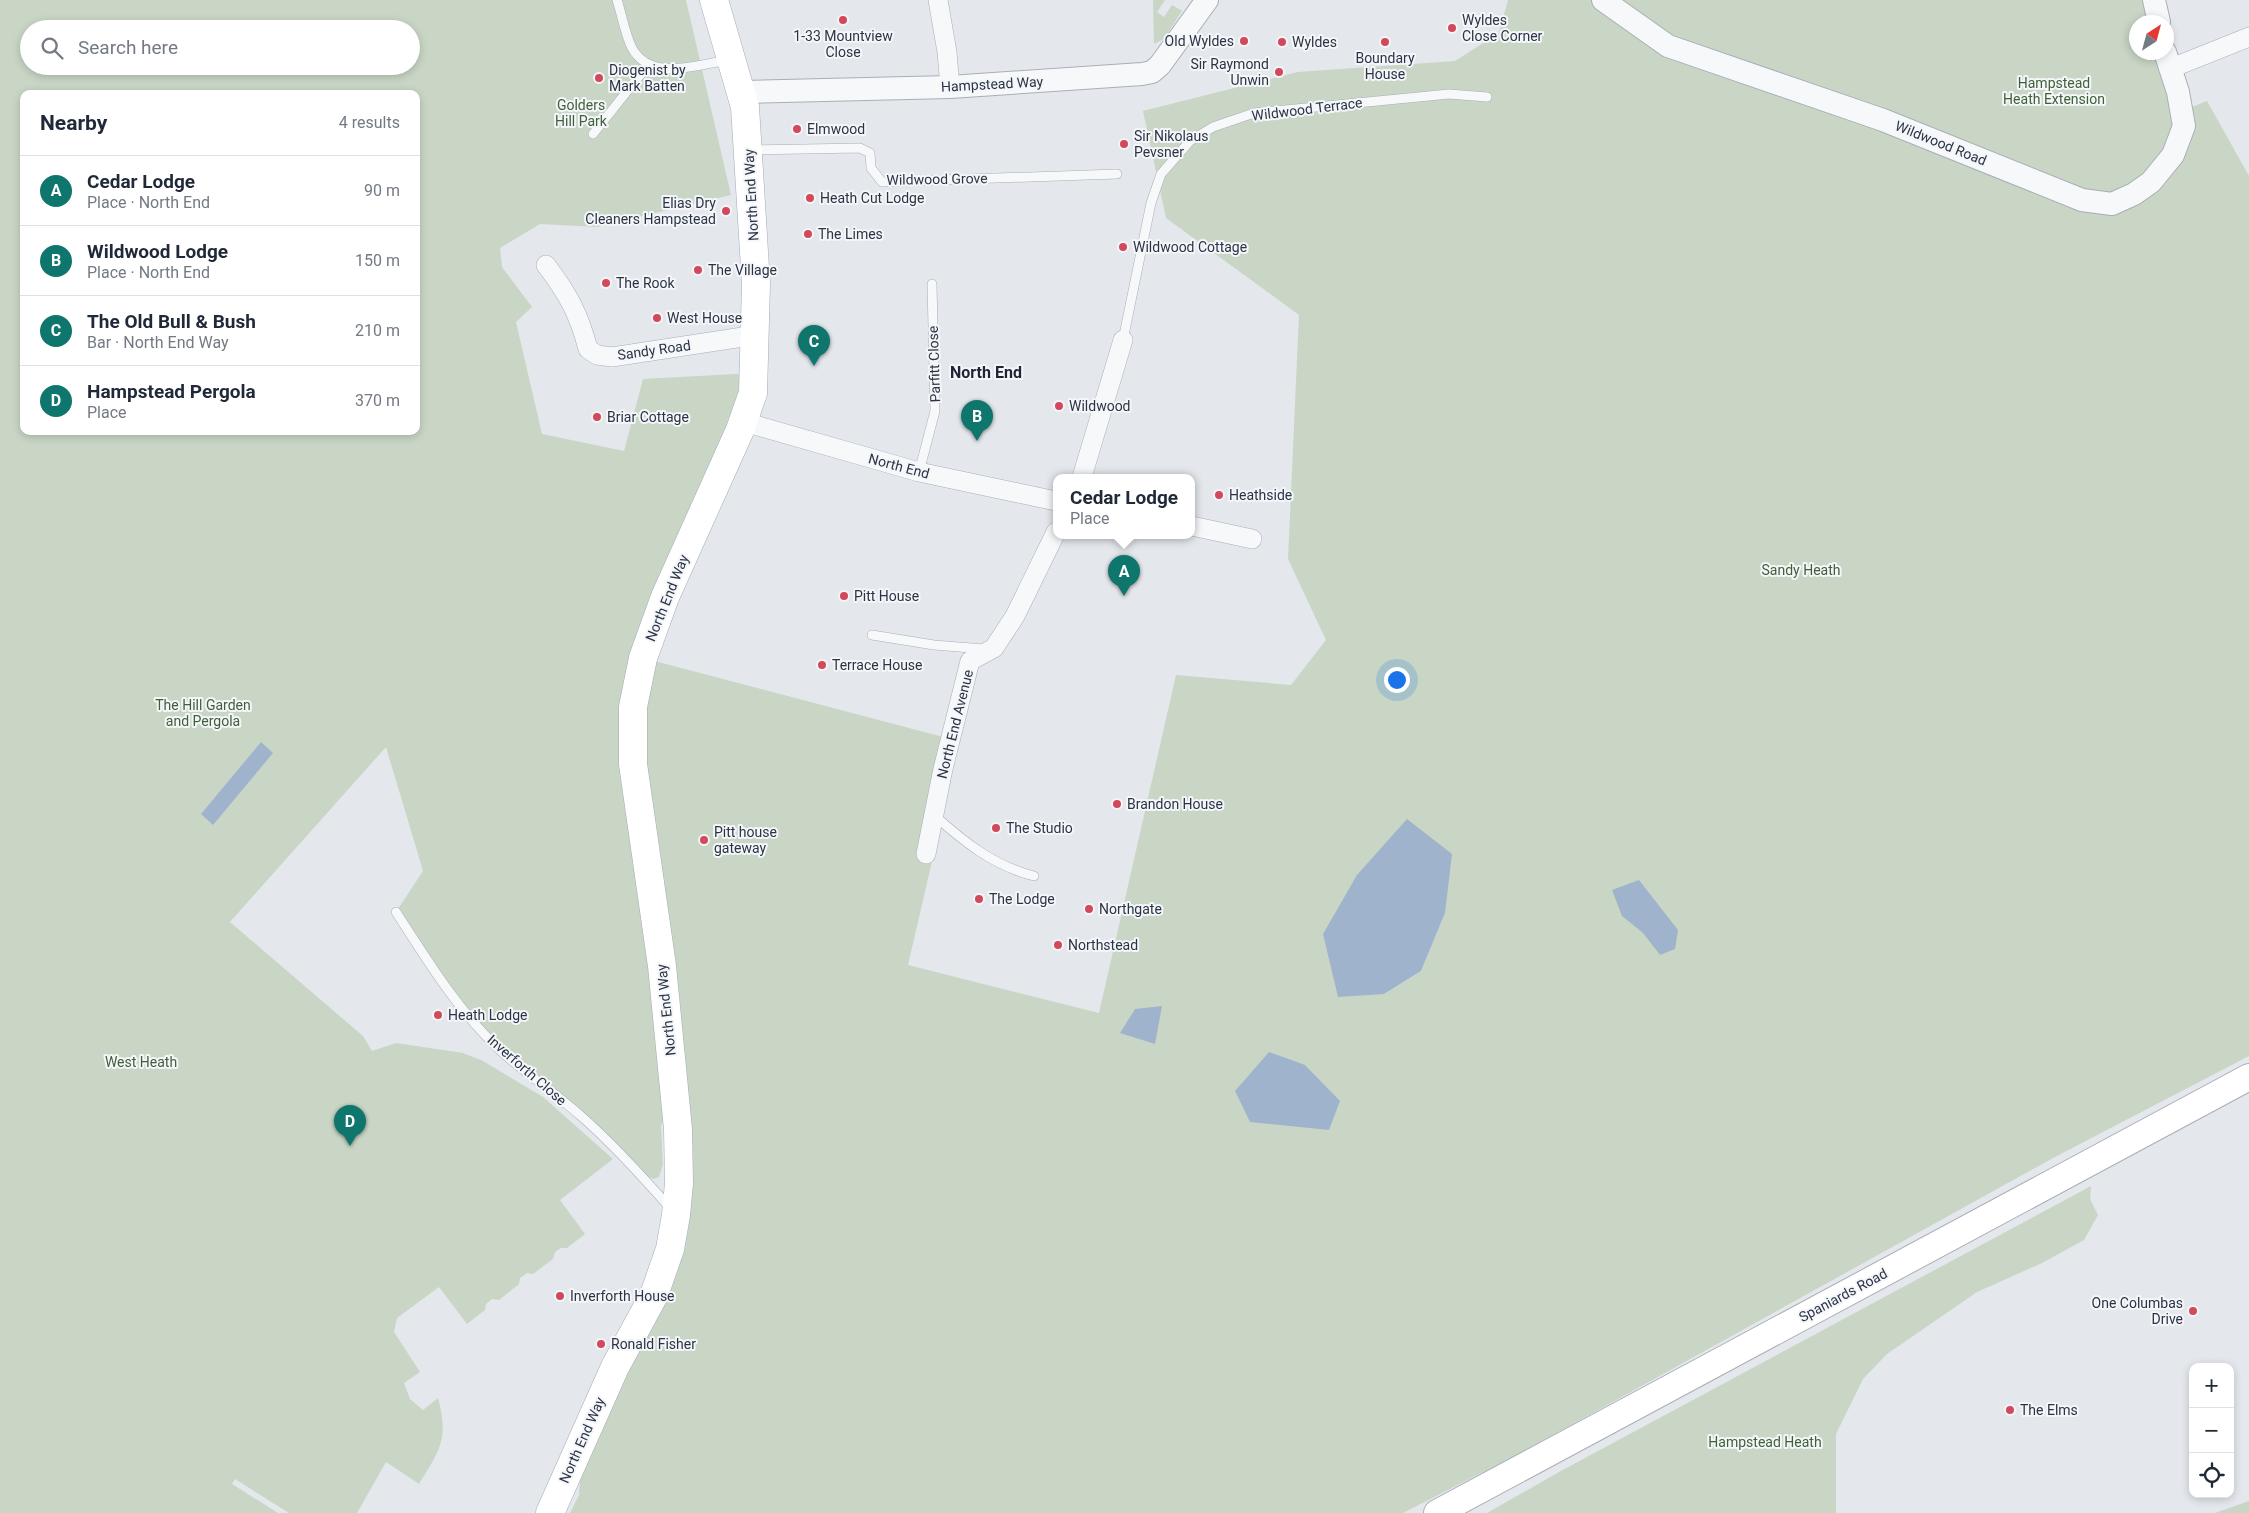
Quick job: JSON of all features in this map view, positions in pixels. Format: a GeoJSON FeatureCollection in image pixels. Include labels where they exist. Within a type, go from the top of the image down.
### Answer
{"type":"FeatureCollection","features":[{"type":"Feature","properties":{"kind":"main road","name":"North End Way"},"geometry":{"type":"LineString","coordinates":[[550,1513],[615,1367],[671,1209],[674,1098],[662,966],[633,764],[633,707],[643,658],[665,597],[744,422],[753,393],[756,284],[749,150],[743,100],[714,0]]}},
{"type":"Feature","properties":{"kind":"main road","name":"Spaniards Road"},"geometry":{"type":"LineString","coordinates":[[1437,1513],[2249,1077]]}},
{"type":"Feature","properties":{"kind":"street"},"geometry":{"type":"LineString","coordinates":[[938,0],[947,52],[950,87]]}},
{"type":"Feature","properties":{"kind":"street","name":"Hampstead Way"},"geometry":{"type":"LineString","coordinates":[[743,100],[1152,72],[1160,65],[1208,0]]}},
{"type":"Feature","properties":{"kind":"street","name":"Wildwood Road"},"geometry":{"type":"LineString","coordinates":[[1603,0],[1668,46],[1883,120],[2082,200],[2112,204],[2134,194],[2151,182],[2173,155],[2184,126],[2178,92],[2167,61]]}},
{"type":"Feature","properties":{"kind":"street"},"geometry":{"type":"LineString","coordinates":[[2154,0],[2157,15]]}},
{"type":"Feature","properties":{"kind":"street"},"geometry":{"type":"LineString","coordinates":[[2167,61],[2249,37]]}},
{"type":"Feature","properties":{"kind":"street","name":"Sandy Road"},"geometry":{"type":"LineString","coordinates":[[546,266],[568,294],[582,326],[588,349],[597,355],[612,357],[756,335]]}},
{"type":"Feature","properties":{"kind":"street","name":"Wildwood Terrace"},"geometry":{"type":"LineString","coordinates":[[1083,474],[1122,340]]}},
{"type":"Feature","properties":{"kind":"street","name":"North End"},"geometry":{"type":"LineString","coordinates":[[744,422],[919,472],[1053,500]]}},
{"type":"Feature","properties":{"kind":"street"},"geometry":{"type":"LineString","coordinates":[[1195,527],[1252,539]]}},
{"type":"Feature","properties":{"kind":"street","name":"North End Avenue"},"geometry":{"type":"LineString","coordinates":[[926,854],[970,661],[992,649],[1015,616],[1053,538]]}},
{"type":"Feature","properties":{"kind":"lane"},"geometry":{"type":"LineString","coordinates":[[617,0],[632,49],[648,65],[668,69],[732,60]]}},
{"type":"Feature","properties":{"kind":"lane"},"geometry":{"type":"LineString","coordinates":[[593,134],[648,65]]}},
{"type":"Feature","properties":{"kind":"lane","name":"Wildwood Terrace"},"geometry":{"type":"LineString","coordinates":[[1122,340],[1151,203],[1161,174],[1190,141],[1213,127],[1254,113],[1449,94],[1487,96]]}},
{"type":"Feature","properties":{"kind":"lane","name":"Wildwood Grove"},"geometry":{"type":"LineString","coordinates":[[749,150],[860,148],[870,153],[871,168],[882,182],[1117,174]]}},
{"type":"Feature","properties":{"kind":"lane","name":"Parfitt Close"},"geometry":{"type":"LineString","coordinates":[[919,472],[936,412],[932,284]]}},
{"type":"Feature","properties":{"kind":"lane"},"geometry":{"type":"LineString","coordinates":[[872,635],[958,648],[992,649]]}},
{"type":"Feature","properties":{"kind":"lane"},"geometry":{"type":"LineString","coordinates":[[934,815],[954,833],[996,863],[1034,876]]}},
{"type":"Feature","properties":{"kind":"lane","name":"Inverforth Close"},"geometry":{"type":"LineString","coordinates":[[396,912],[437,976],[475,1023],[501,1050],[581,1116],[627,1160],[671,1209]]}},
{"type":"Feature","properties":{"kind":"green space","name":"Sandy Heath"},"geometry":{"type":"Polygon","coordinates":[[[0,0],[686,0],[731,195],[597,227],[540,224],[500,248],[502,267],[532,307],[516,322],[542,434],[624,451],[643,379],[754,373],[643,658],[947,738],[933,857],[908,965],[1099,1013],[1176,675],[1291,685],[1326,640],[1288,559],[1299,315],[1166,218],[1143,111],[1298,72],[1455,61],[1499,33],[1508,0],[2146,0],[2151,15],[2129,15],[2129,60],[2166,60],[2182,111],[2207,101],[2249,176],[2249,1056],[2053,1158],[1526,1450],[1403,1513],[570,1513],[579,1495],[580,1480],[636,1352],[654,1295],[674,1099],[661,1126],[663,1165],[659,1177],[653,1179],[642,1174],[475,1023],[396,912],[423,871],[386,747],[230,922],[363,1036],[372,1051],[396,1043],[463,1053],[483,1061],[543,1097],[613,1159],[560,1200],[585,1234],[567,1248],[561,1248],[555,1252],[553,1259],[533,1274],[527,1273],[520,1278],[519,1284],[499,1300],[492,1299],[486,1304],[485,1310],[467,1324],[439,1287],[397,1318],[394,1332],[420,1372],[404,1383],[410,1399],[423,1410],[438,1398],[443,1424],[437,1453],[419,1484],[386,1462],[357,1513],[289,1513],[235,1479],[232,1484],[278,1513],[0,1513],[0,0]],[[1445,913],[1384,994],[1421,971],[1445,913]]]}},
{"type":"Feature","properties":{"kind":"green space"},"geometry":{"type":"Polygon","coordinates":[[[1153,0],[1165,0],[1157,12],[1164,17],[1172,5],[1182,11],[1164,39],[1154,44],[1153,0]]]}},
{"type":"Feature","properties":{"kind":"green space","name":"Hampstead Heath"},"geometry":{"type":"Polygon","coordinates":[[[2091,1186],[2090,1199],[2098,1215],[2084,1240],[2042,1263],[1977,1292],[1887,1354],[1863,1379],[1836,1434],[1836,1513],[1487,1513],[1559,1472],[2091,1186]]]}},
{"type":"Feature","properties":{"kind":"green space"},"geometry":{"type":"Polygon","coordinates":[[[2249,1501],[2249,1513],[2215,1513],[2249,1501]]]}},
{"type":"Feature","properties":{"kind":"water"},"geometry":{"type":"Polygon","coordinates":[[[261,742],[273,753],[213,825],[201,814],[261,742]]]}},
{"type":"Feature","properties":{"kind":"water"},"geometry":{"type":"Polygon","coordinates":[[[1407,819],[1452,854],[1445,913],[1421,971],[1384,994],[1338,997],[1323,934],[1357,875],[1407,819]]]}},
{"type":"Feature","properties":{"kind":"water"},"geometry":{"type":"Polygon","coordinates":[[[1639,880],[1678,930],[1675,949],[1660,955],[1643,933],[1622,916],[1612,890],[1639,880]]]}},
{"type":"Feature","properties":{"kind":"water"},"geometry":{"type":"Polygon","coordinates":[[[1162,1006],[1155,1044],[1120,1033],[1135,1009],[1162,1006]]]}},
{"type":"Feature","properties":{"kind":"water"},"geometry":{"type":"Polygon","coordinates":[[[1269,1052],[1305,1065],[1340,1101],[1329,1130],[1250,1122],[1235,1091],[1269,1052]]]}},
{"type":"Feature","properties":{"kind":"place","name":"1-33 Mountview Close"},"geometry":{"type":"Point","coordinates":[843,20]}},
{"type":"Feature","properties":{"kind":"place","name":"Wyldes Close Corner"},"geometry":{"type":"Point","coordinates":[1452,28]}},
{"type":"Feature","properties":{"kind":"place","name":"Old Wyldes"},"geometry":{"type":"Point","coordinates":[1244,41]}},
{"type":"Feature","properties":{"kind":"place","name":"Wyldes"},"geometry":{"type":"Point","coordinates":[1282,42]}},
{"type":"Feature","properties":{"kind":"place","name":"Boundary House"},"geometry":{"type":"Point","coordinates":[1385,42]}},
{"type":"Feature","properties":{"kind":"place","name":"Sir Raymond Unwin"},"geometry":{"type":"Point","coordinates":[1279,72]}},
{"type":"Feature","properties":{"kind":"place","name":"Diogenist by Mark Batten"},"geometry":{"type":"Point","coordinates":[599,78]}},
{"type":"Feature","properties":{"kind":"place","name":"Elmwood"},"geometry":{"type":"Point","coordinates":[797,129]}},
{"type":"Feature","properties":{"kind":"place","name":"Sir Nikolaus Pevsner"},"geometry":{"type":"Point","coordinates":[1124,144]}},
{"type":"Feature","properties":{"kind":"place","name":"Heath Cut Lodge"},"geometry":{"type":"Point","coordinates":[810,198]}},
{"type":"Feature","properties":{"kind":"place","name":"Elias Dry Cleaners Hampstead"},"geometry":{"type":"Point","coordinates":[726,211]}},
{"type":"Feature","properties":{"kind":"place","name":"The Limes"},"geometry":{"type":"Point","coordinates":[808,234]}},
{"type":"Feature","properties":{"kind":"place","name":"Wildwood Cottage"},"geometry":{"type":"Point","coordinates":[1123,247]}},
{"type":"Feature","properties":{"kind":"place","name":"The Village"},"geometry":{"type":"Point","coordinates":[698,270]}},
{"type":"Feature","properties":{"kind":"place","name":"The Rook"},"geometry":{"type":"Point","coordinates":[606,283]}},
{"type":"Feature","properties":{"kind":"place","name":"West House"},"geometry":{"type":"Point","coordinates":[657,318]}},
{"type":"Feature","properties":{"kind":"place","name":"The Old Bull & Bush"},"geometry":{"type":"Point","coordinates":[814,366]}},
{"type":"Feature","properties":{"kind":"place","name":"Wildwood"},"geometry":{"type":"Point","coordinates":[1059,406]}},
{"type":"Feature","properties":{"kind":"place","name":"Briar Cottage"},"geometry":{"type":"Point","coordinates":[597,417]}},
{"type":"Feature","properties":{"kind":"place","name":"Wildwood Lodge"},"geometry":{"type":"Point","coordinates":[977,441]}},
{"type":"Feature","properties":{"kind":"place","name":"Heathside"},"geometry":{"type":"Point","coordinates":[1219,495]}},
{"type":"Feature","properties":{"kind":"place","name":"Pitt House"},"geometry":{"type":"Point","coordinates":[844,596]}},
{"type":"Feature","properties":{"kind":"place","name":"Cedar Lodge"},"geometry":{"type":"Point","coordinates":[1124,596]}},
{"type":"Feature","properties":{"kind":"place","name":"Terrace House"},"geometry":{"type":"Point","coordinates":[822,665]}},
{"type":"Feature","properties":{"kind":"place","name":"Brandon House"},"geometry":{"type":"Point","coordinates":[1117,804]}},
{"type":"Feature","properties":{"kind":"place","name":"The Studio"},"geometry":{"type":"Point","coordinates":[996,828]}},
{"type":"Feature","properties":{"kind":"place","name":"Pitt house gateway"},"geometry":{"type":"Point","coordinates":[704,840]}},
{"type":"Feature","properties":{"kind":"place","name":"The Lodge"},"geometry":{"type":"Point","coordinates":[979,899]}},
{"type":"Feature","properties":{"kind":"place","name":"Northgate"},"geometry":{"type":"Point","coordinates":[1089,909]}},
{"type":"Feature","properties":{"kind":"place","name":"Northstead"},"geometry":{"type":"Point","coordinates":[1058,945]}},
{"type":"Feature","properties":{"kind":"place","name":"Heath Lodge"},"geometry":{"type":"Point","coordinates":[438,1015]}},
{"type":"Feature","properties":{"kind":"place","name":"Hampstead Pergola"},"geometry":{"type":"Point","coordinates":[350,1146]}},
{"type":"Feature","properties":{"kind":"place","name":"Inverforth House"},"geometry":{"type":"Point","coordinates":[560,1296]}},
{"type":"Feature","properties":{"kind":"place","name":"One Columbas Drive"},"geometry":{"type":"Point","coordinates":[2193,1311]}},
{"type":"Feature","properties":{"kind":"place","name":"Ronald Fisher"},"geometry":{"type":"Point","coordinates":[601,1344]}},
{"type":"Feature","properties":{"kind":"place","name":"The Elms"},"geometry":{"type":"Point","coordinates":[2010,1410]}},
{"type":"Feature","properties":{"kind":"district","name":"North End"},"geometry":{"type":"Point","coordinates":[986,372]}},
{"type":"Feature","properties":{"kind":"park label","name":"Hampstead Heath Extension"},"geometry":{"type":"Point","coordinates":[2054,92]}},
{"type":"Feature","properties":{"kind":"park label","name":"Golders Hill Park"},"geometry":{"type":"Point","coordinates":[581,114]}},
{"type":"Feature","properties":{"kind":"park label","name":"The Hill Garden and Pergola"},"geometry":{"type":"Point","coordinates":[203,714]}},
{"type":"Feature","properties":{"kind":"park label","name":"West Heath"},"geometry":{"type":"Point","coordinates":[141,1062]}}]}
